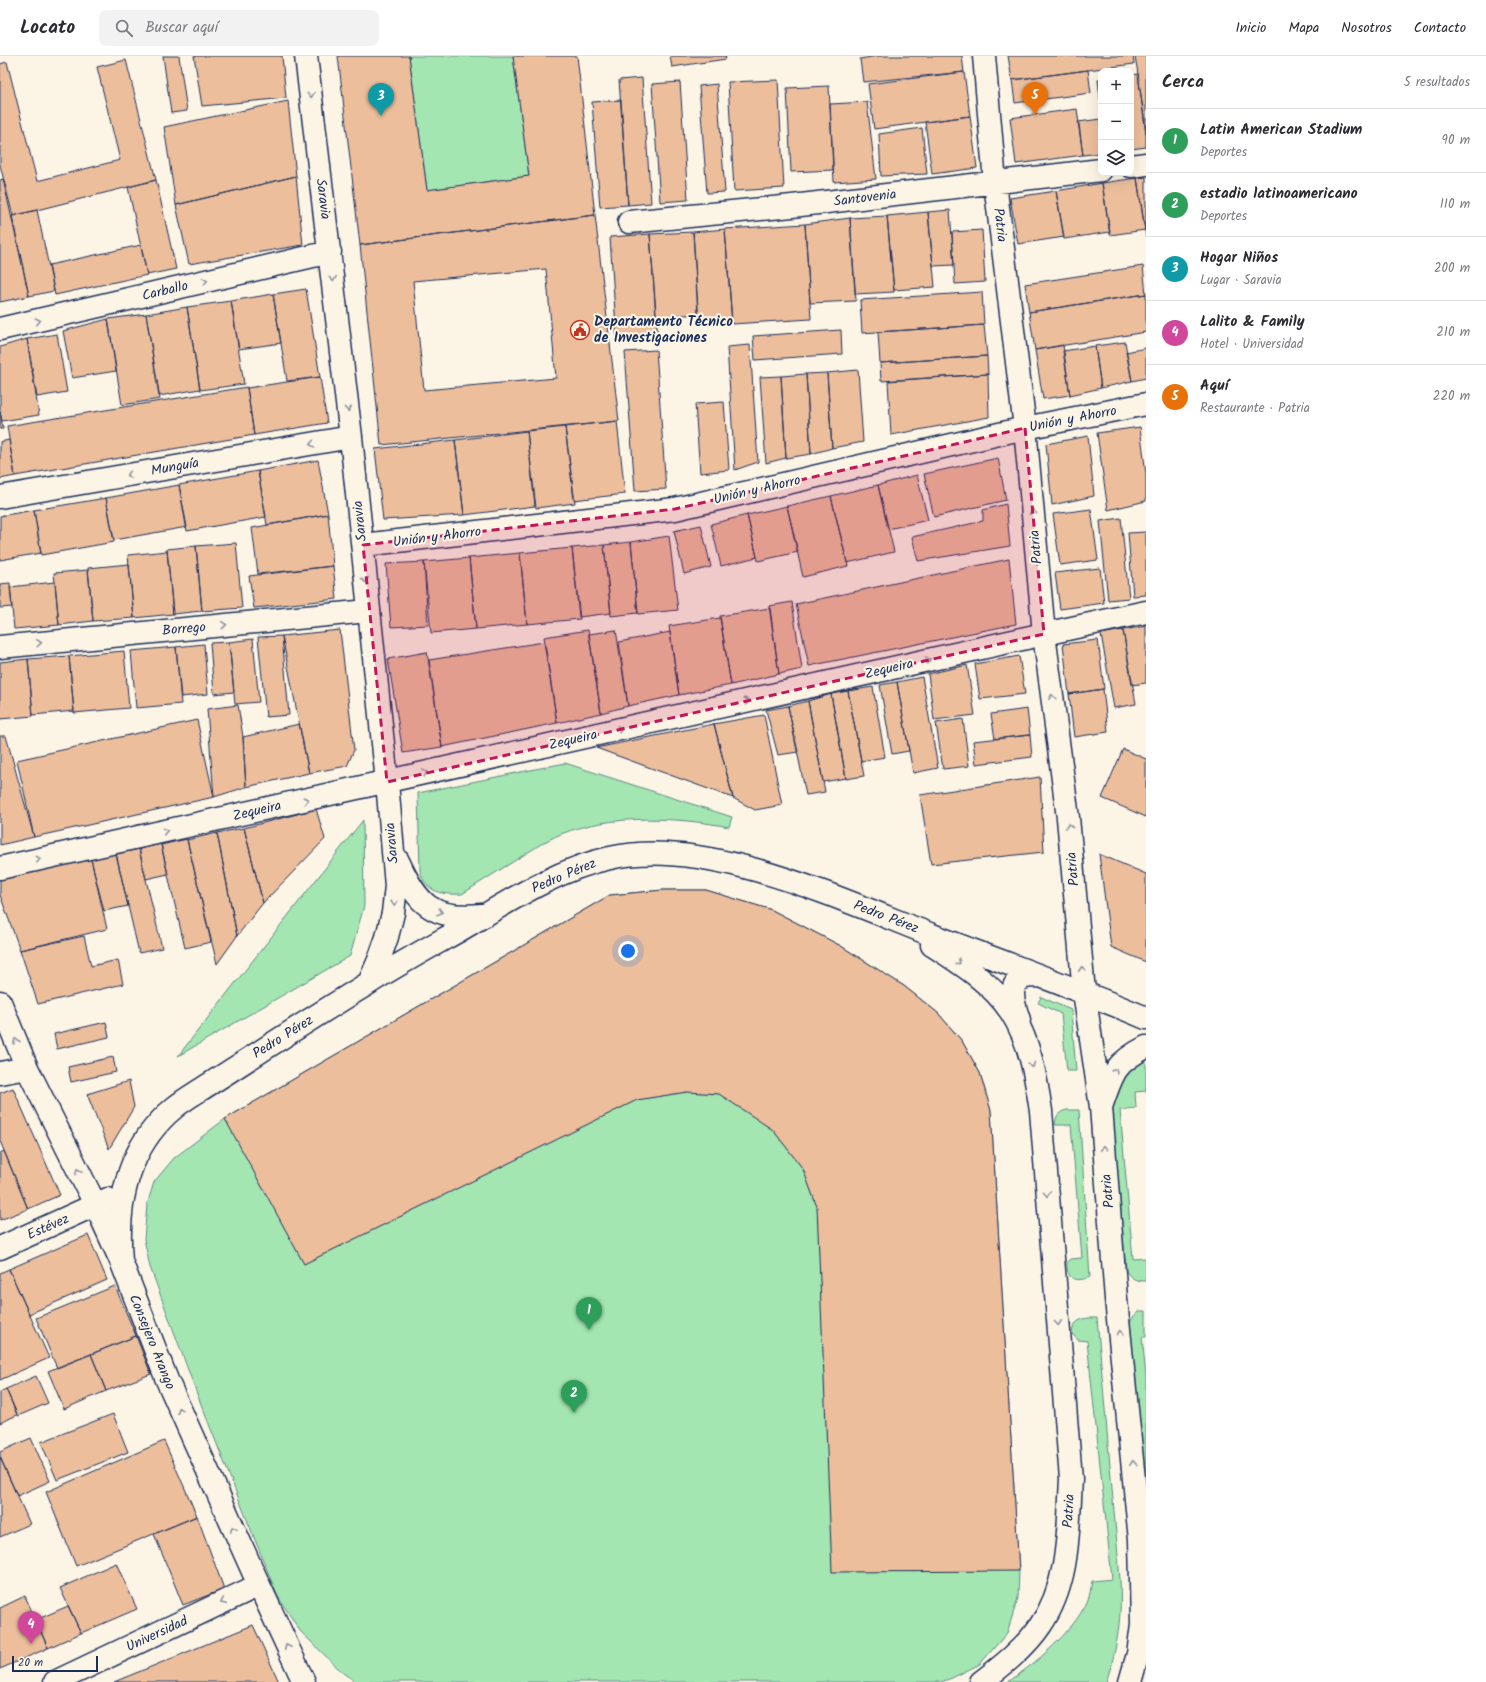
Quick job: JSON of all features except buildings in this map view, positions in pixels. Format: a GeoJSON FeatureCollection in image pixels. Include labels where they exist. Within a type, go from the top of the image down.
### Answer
{"type":"FeatureCollection","features":[{"type":"Feature","properties":{"kind":"street","name":"Saravia"},"geometry":{"type":"LineString","coordinates":[[306,56],[363,545],[368,612],[387,782],[396,886],[393,913],[381,955],[369,983]]}},
{"type":"Feature","properties":{"kind":"street","name":"Patria"},"geometry":{"type":"LineString","coordinates":[[984,56],[995,183],[1026,428],[1044,634],[1068,818],[1084,992],[1101,1107],[1116,1299],[1140,1540],[1142,1624],[1138,1654],[1130,1682]]}},
{"type":"Feature","properties":{"kind":"street"},"geometry":{"type":"LineString","coordinates":[[1134,166],[1146,164]]}},
{"type":"Feature","properties":{"kind":"street","name":"Santovenia"},"geometry":{"type":"LineString","coordinates":[[629,222],[792,206],[1098,170]]}},
{"type":"Feature","properties":{"kind":"street","name":"Carballo"},"geometry":{"type":"LineString","coordinates":[[0,329],[330,252]]}},
{"type":"Feature","properties":{"kind":"street","name":"Unión y Ahorro"},"geometry":{"type":"LineString","coordinates":[[363,545],[675,509],[1026,428],[1146,404]]}},
{"type":"Feature","properties":{"kind":"street","name":"Munguía"},"geometry":{"type":"LineString","coordinates":[[0,497],[351,437]]}},
{"type":"Feature","properties":{"kind":"street","name":"Borrego"},"geometry":{"type":"LineString","coordinates":[[0,646],[368,612]]}},
{"type":"Feature","properties":{"kind":"street","name":"Zequeira"},"geometry":{"type":"LineString","coordinates":[[0,868],[1146,612]]}},
{"type":"Feature","properties":{"kind":"street"},"geometry":{"type":"LineString","coordinates":[[393,850],[409,884],[415,894],[425,904],[438,912],[461,917],[485,915]]}},
{"type":"Feature","properties":{"kind":"street","name":"Pedro Pérez"},"geometry":{"type":"LineString","coordinates":[[96,1206],[114,1195],[125,1182],[139,1152],[152,1130],[174,1108],[197,1092],[369,983],[485,915],[561,874],[611,857],[642,853],[668,853],[695,856],[742,866],[792,882],[1084,992],[1146,1018]]}},
{"type":"Feature","properties":{"kind":"street","name":"Patria"},"geometry":{"type":"LineString","coordinates":[[890,919],[952,957],[1002,1000],[1012,1013],[1022,1033],[1035,1073],[1041,1111],[1071,1479],[1068,1535],[1062,1579],[1052,1605],[1040,1626],[1025,1644],[980,1682]]}},
{"type":"Feature","properties":{"kind":"street"},"geometry":{"type":"LineString","coordinates":[[1022,1033],[1013,995],[1014,986],[1022,978],[1039,976]]}},
{"type":"Feature","properties":{"kind":"street","name":"Consejero Arango"},"geometry":{"type":"LineString","coordinates":[[0,1002],[27,1068],[96,1206],[121,1261],[167,1380],[304,1682]]}},
{"type":"Feature","properties":{"kind":"street"},"geometry":{"type":"LineString","coordinates":[[1101,1107],[1116,1068],[1129,1056],[1146,1047]]}},
{"type":"Feature","properties":{"kind":"street"},"geometry":{"type":"LineString","coordinates":[[0,1074],[27,1068]]}},
{"type":"Feature","properties":{"kind":"street","name":"Pedro Pérez"},"geometry":{"type":"LineString","coordinates":[[121,1261],[118,1225],[125,1182]]}},
{"type":"Feature","properties":{"kind":"street","name":"Estévez"},"geometry":{"type":"LineString","coordinates":[[0,1248],[96,1206]]}},
{"type":"Feature","properties":{"kind":"street","name":"Universidad"},"geometry":{"type":"LineString","coordinates":[[56,1682],[259,1585]]}},
{"type":"Feature","properties":{"kind":"highlighted area"},"geometry":{"type":"Polygon","coordinates":[[[1025,428],[1044,634],[387,782],[363,545],[675,509],[1025,428]]]}},
{"type":"Feature","properties":{"kind":"green space"},"geometry":{"type":"Polygon","coordinates":[[[409,56],[513,56],[529,176],[427,190],[409,56]]]}},
{"type":"Feature","properties":{"kind":"green space"},"geometry":{"type":"Polygon","coordinates":[[[565,763],[732,817],[729,827],[688,821],[644,819],[601,823],[580,828],[550,839],[462,894],[442,893],[426,884],[420,871],[418,793],[565,763]]]}},
{"type":"Feature","properties":{"kind":"green space"},"geometry":{"type":"Polygon","coordinates":[[[363,820],[364,906],[350,956],[178,1056],[363,820]]]}},
{"type":"Feature","properties":{"kind":"green space"},"geometry":{"type":"Polygon","coordinates":[[[663,890],[706,890],[772,910],[841,946],[904,986],[938,1013],[962,1041],[980,1073],[991,1111],[1019,1571],[1018,1598],[1007,1633],[980,1664],[941,1682],[356,1682],[343,1673],[300,1631],[277,1595],[197,1394],[150,1267],[144,1239],[147,1205],[154,1182],[174,1158],[225,1119],[610,895],[663,890]]]}},
{"type":"Feature","properties":{"kind":"green space"},"geometry":{"type":"Polygon","coordinates":[[[1041,997],[1071,1010],[1076,1071],[1067,1071],[1061,1014],[1038,1003],[1041,997]]]}},
{"type":"Feature","properties":{"kind":"green space"},"geometry":{"type":"Polygon","coordinates":[[[1146,1058],[1146,1091],[1135,1092],[1136,1108],[1120,1110],[1133,1259],[1146,1258],[1146,1281],[1139,1281],[1130,1276],[1126,1271],[1112,1110],[1116,1092],[1122,1080],[1131,1069],[1146,1058]]]}},
{"type":"Feature","properties":{"kind":"green space"},"geometry":{"type":"Polygon","coordinates":[[[1067,1110],[1079,1110],[1090,1277],[1080,1280],[1072,1278],[1067,1268],[1067,1262],[1070,1259],[1082,1258],[1071,1125],[1055,1125],[1058,1115],[1067,1110]]]}},
{"type":"Feature","properties":{"kind":"green space"},"geometry":{"type":"Polygon","coordinates":[[[1139,1311],[1146,1311],[1146,1337],[1142,1337],[1146,1376],[1146,1516],[1130,1322],[1139,1311]]]}},
{"type":"Feature","properties":{"kind":"green space"},"geometry":{"type":"Polygon","coordinates":[[[1097,1318],[1120,1579],[1120,1618],[1114,1657],[1106,1682],[1008,1682],[1041,1657],[1063,1636],[1080,1614],[1087,1602],[1092,1581],[1112,1579],[1087,1341],[1078,1340],[1072,1334],[1077,1322],[1082,1319],[1097,1318]]]}},
{"type":"Feature","properties":{"kind":"place","name":"Aquí"},"geometry":{"type":"Point","coordinates":[1035,115]}},
{"type":"Feature","properties":{"kind":"place","name":"Hogar Niños"},"geometry":{"type":"Point","coordinates":[381,116]}},
{"type":"Feature","properties":{"kind":"place","name":"Departamento Técnico de Investigaciones"},"geometry":{"type":"Point","coordinates":[580,330]}},
{"type":"Feature","properties":{"kind":"place","name":"Latin American Stadium"},"geometry":{"type":"Point","coordinates":[589,1330]}},
{"type":"Feature","properties":{"kind":"place","name":"estadio latinoamericano"},"geometry":{"type":"Point","coordinates":[574,1413]}},
{"type":"Feature","properties":{"kind":"place","name":"Lalito & Family"},"geometry":{"type":"Point","coordinates":[31,1644]}}]}
